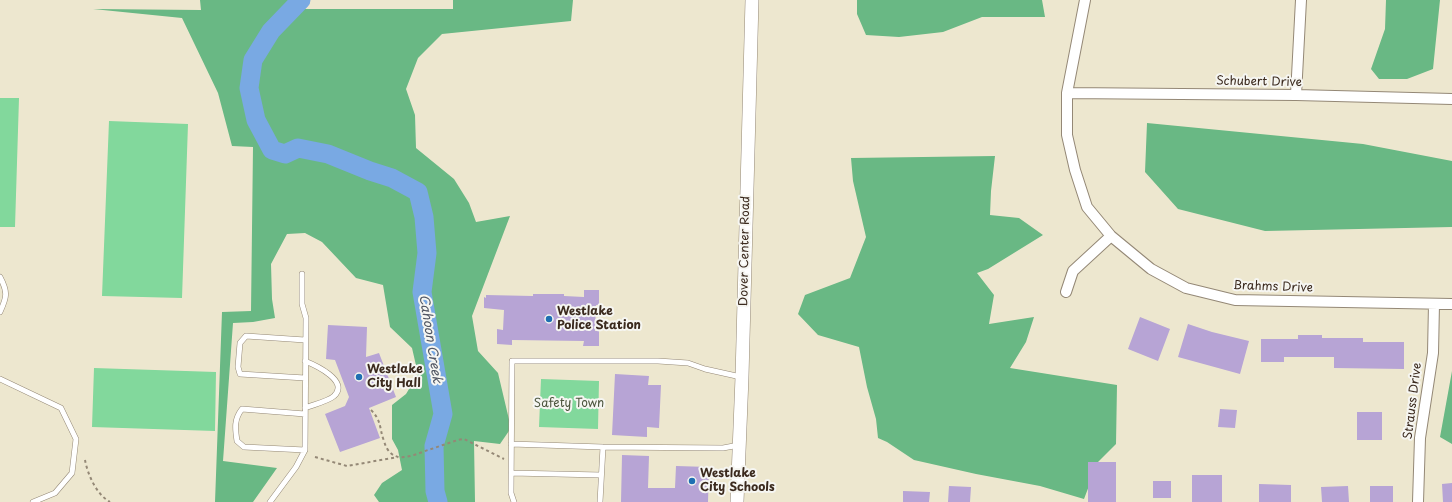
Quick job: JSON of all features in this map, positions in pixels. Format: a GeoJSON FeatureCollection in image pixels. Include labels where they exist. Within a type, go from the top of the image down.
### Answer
{"type":"FeatureCollection","features":[{"type":"Feature","properties":{"kind":"street","name":"Dover Center Road"},"geometry":{"type":"LineString","coordinates":[[737,502],[740,444],[752,0]]}},
{"type":"Feature","properties":{"kind":"street","name":"Brahms Drive"},"geometry":{"type":"LineString","coordinates":[[1085,0],[1067,94],[1067,135],[1075,170],[1088,207],[1112,236],[1151,269],[1186,288],[1235,300],[1452,304]]}},
{"type":"Feature","properties":{"kind":"street"},"geometry":{"type":"LineString","coordinates":[[1296,95],[1301,0]]}},
{"type":"Feature","properties":{"kind":"street","name":"Schubert Drive"},"geometry":{"type":"LineString","coordinates":[[1067,94],[1296,95],[1452,99]]}},
{"type":"Feature","properties":{"kind":"street"},"geometry":{"type":"LineString","coordinates":[[1066,292],[1073,270],[1112,236]]}},
{"type":"Feature","properties":{"kind":"street","name":"Strauss Drive"},"geometry":{"type":"LineString","coordinates":[[1418,502],[1420,438],[1433,353],[1434,304]]}},
{"type":"Feature","properties":{"kind":"lane"},"geometry":{"type":"LineString","coordinates":[[270,502],[296,467],[305,450],[306,318],[302,304],[302,274]]}},
{"type":"Feature","properties":{"kind":"lane"},"geometry":{"type":"LineString","coordinates":[[0,277],[6,288],[6,297],[0,312]]}},
{"type":"Feature","properties":{"kind":"lane"},"geometry":{"type":"LineString","coordinates":[[305,378],[240,374],[238,367],[240,343],[246,336],[306,340]]}},
{"type":"Feature","properties":{"kind":"lane"},"geometry":{"type":"LineString","coordinates":[[305,361],[322,369],[333,378],[337,384],[338,391],[334,397],[305,411],[242,409],[237,415],[235,426],[237,441],[244,447],[305,450]]}},
{"type":"Feature","properties":{"kind":"lane"},"geometry":{"type":"LineString","coordinates":[[514,502],[511,493],[512,361],[658,361],[688,363],[705,369],[742,377]]}},
{"type":"Feature","properties":{"kind":"lane"},"geometry":{"type":"LineString","coordinates":[[0,379],[61,408],[76,439],[72,473],[55,493],[33,502]]}},
{"type":"Feature","properties":{"kind":"lane"},"geometry":{"type":"LineString","coordinates":[[511,444],[602,447],[723,448],[740,444]]}},
{"type":"Feature","properties":{"kind":"lane"},"geometry":{"type":"LineString","coordinates":[[600,502],[602,447]]}},
{"type":"Feature","properties":{"kind":"lane"},"geometry":{"type":"LineString","coordinates":[[511,473],[601,475]]}},
{"type":"Feature","properties":{"kind":"path"},"geometry":{"type":"LineString","coordinates":[[371,410],[377,417],[384,442],[388,450],[393,455],[398,457],[406,458],[464,439],[496,456],[511,460]]}},
{"type":"Feature","properties":{"kind":"path"},"geometry":{"type":"LineString","coordinates":[[315,457],[347,466],[398,457]]}},
{"type":"Feature","properties":{"kind":"path"},"geometry":{"type":"LineString","coordinates":[[85,460],[87,472],[95,486],[106,500],[110,502]]}},
{"type":"Feature","properties":{"kind":"green space"},"geometry":{"type":"Polygon","coordinates":[[[200,0],[306,0],[305,9],[453,9],[453,0],[573,0],[571,21],[442,34],[418,58],[406,89],[415,115],[416,148],[454,179],[469,203],[476,222],[510,216],[472,316],[478,351],[498,373],[511,428],[500,444],[474,441],[475,502],[379,502],[374,495],[382,483],[402,470],[398,450],[392,439],[392,405],[406,394],[418,374],[412,348],[390,327],[383,285],[356,278],[322,242],[305,233],[287,234],[271,264],[272,299],[275,318],[253,322],[233,323],[223,461],[277,468],[253,502],[215,502],[222,312],[251,311],[253,147],[232,146],[218,93],[182,18],[93,9],[201,10],[200,0]]]}},
{"type":"Feature","properties":{"kind":"green space"},"geometry":{"type":"Polygon","coordinates":[[[857,0],[1042,0],[1045,17],[982,17],[943,32],[899,37],[866,35],[857,14],[857,0]]]}},
{"type":"Feature","properties":{"kind":"green space"},"geometry":{"type":"Polygon","coordinates":[[[1386,0],[1440,0],[1433,69],[1407,79],[1379,79],[1371,69],[1385,29],[1386,0]]]}},
{"type":"Feature","properties":{"kind":"green space"},"geometry":{"type":"Polygon","coordinates":[[[0,98],[19,98],[15,227],[0,227],[0,98]]]}},
{"type":"Feature","properties":{"kind":"green space"},"geometry":{"type":"Polygon","coordinates":[[[109,121],[188,124],[182,298],[102,296],[109,121]]]}},
{"type":"Feature","properties":{"kind":"green space"},"geometry":{"type":"Polygon","coordinates":[[[1147,123],[1363,144],[1452,161],[1452,227],[1265,231],[1178,209],[1145,172],[1147,123]]]}},
{"type":"Feature","properties":{"kind":"green space"},"geometry":{"type":"Polygon","coordinates":[[[995,156],[990,215],[1019,218],[1043,235],[988,269],[977,273],[994,295],[989,324],[1034,317],[1026,342],[1010,368],[1117,385],[1116,444],[1098,462],[1084,499],[1040,486],[914,460],[887,442],[878,438],[876,419],[867,387],[859,347],[818,335],[798,314],[805,295],[850,278],[866,237],[853,181],[851,158],[995,156]]]}},
{"type":"Feature","properties":{"kind":"green space"},"geometry":{"type":"Polygon","coordinates":[[[94,368],[216,372],[215,431],[92,427],[94,368]]]}},
{"type":"Feature","properties":{"kind":"green space"},"geometry":{"type":"Polygon","coordinates":[[[1452,371],[1452,444],[1440,437],[1452,371]]]}},
{"type":"Feature","properties":{"kind":"green space","name":"Safety Town"},"geometry":{"type":"Polygon","coordinates":[[[541,379],[599,381],[598,429],[539,427],[541,379]]]}},
{"type":"Feature","properties":{"kind":"building","name":"Westlake Police Station"},"geometry":{"type":"Polygon","coordinates":[[[584,290],[599,290],[599,305],[596,305],[595,331],[599,331],[599,346],[583,346],[584,341],[512,340],[512,345],[497,344],[497,329],[503,330],[504,310],[484,308],[484,297],[486,298],[486,295],[533,296],[533,294],[564,294],[564,296],[584,297],[584,290]]]}},
{"type":"Feature","properties":{"kind":"building"},"geometry":{"type":"Polygon","coordinates":[[[1140,317],[1170,329],[1158,361],[1128,349],[1140,317]]]}},
{"type":"Feature","properties":{"kind":"building"},"geometry":{"type":"Polygon","coordinates":[[[1188,324],[1212,332],[1249,341],[1240,374],[1178,357],[1188,324]]]}},
{"type":"Feature","properties":{"kind":"building"},"geometry":{"type":"Polygon","coordinates":[[[328,325],[367,327],[366,357],[379,353],[396,397],[369,408],[380,438],[340,452],[325,414],[345,406],[349,397],[335,360],[326,359],[328,325]]]}},
{"type":"Feature","properties":{"kind":"building"},"geometry":{"type":"Polygon","coordinates":[[[1298,335],[1322,335],[1322,338],[1363,338],[1363,342],[1404,342],[1404,369],[1334,368],[1334,357],[1284,357],[1284,362],[1261,362],[1261,339],[1298,339],[1298,335]]]}},
{"type":"Feature","properties":{"kind":"building"},"geometry":{"type":"Polygon","coordinates":[[[615,374],[649,376],[648,385],[661,385],[659,428],[647,427],[647,437],[612,435],[615,374]]]}},
{"type":"Feature","properties":{"kind":"building"},"geometry":{"type":"Polygon","coordinates":[[[1220,409],[1237,410],[1235,428],[1218,427],[1220,409]]]}},
{"type":"Feature","properties":{"kind":"building"},"geometry":{"type":"Polygon","coordinates":[[[1357,412],[1382,412],[1382,440],[1357,440],[1357,412]]]}},
{"type":"Feature","properties":{"kind":"building","name":"Westlake City Schools"},"geometry":{"type":"Polygon","coordinates":[[[622,455],[649,456],[648,488],[675,488],[676,466],[709,467],[708,502],[621,502],[622,455]]]}},
{"type":"Feature","properties":{"kind":"building"},"geometry":{"type":"Polygon","coordinates":[[[1088,462],[1116,462],[1116,502],[1088,502],[1088,462]]]}},
{"type":"Feature","properties":{"kind":"building"},"geometry":{"type":"Polygon","coordinates":[[[1192,475],[1222,475],[1222,502],[1192,502],[1192,475]]]}},
{"type":"Feature","properties":{"kind":"building"},"geometry":{"type":"Polygon","coordinates":[[[1153,481],[1171,481],[1171,498],[1153,498],[1153,481]]]}},
{"type":"Feature","properties":{"kind":"building"},"geometry":{"type":"Polygon","coordinates":[[[1452,483],[1452,502],[1443,502],[1442,484],[1452,483]]]}},
{"type":"Feature","properties":{"kind":"building"},"geometry":{"type":"Polygon","coordinates":[[[1259,484],[1291,485],[1291,502],[1259,502],[1259,484]]]}},
{"type":"Feature","properties":{"kind":"building"},"geometry":{"type":"Polygon","coordinates":[[[949,486],[971,487],[970,502],[948,502],[949,486]]]}},
{"type":"Feature","properties":{"kind":"building"},"geometry":{"type":"Polygon","coordinates":[[[1348,486],[1349,502],[1322,502],[1321,487],[1348,486]]]}},
{"type":"Feature","properties":{"kind":"building"},"geometry":{"type":"Polygon","coordinates":[[[1370,486],[1393,486],[1393,502],[1370,502],[1370,486]]]}},
{"type":"Feature","properties":{"kind":"building"},"geometry":{"type":"Polygon","coordinates":[[[903,491],[930,492],[929,502],[903,502],[903,491]]]}},
{"type":"Feature","properties":{"kind":"waterway","name":"Cahoon Creek"},"geometry":{"type":"LineString","coordinates":[[301,0],[271,31],[253,60],[249,88],[256,120],[272,150],[285,154],[298,148],[328,154],[392,178],[418,192],[424,217],[427,253],[422,292],[443,414],[434,446],[435,491],[438,502]]}},
{"type":"Feature","properties":{"kind":"place","name":"Westlake Police Station"},"geometry":{"type":"Point","coordinates":[549,319]}},
{"type":"Feature","properties":{"kind":"place","name":"Westlake City Hall"},"geometry":{"type":"Point","coordinates":[359,377]}},
{"type":"Feature","properties":{"kind":"place","name":"Westlake City Schools"},"geometry":{"type":"Point","coordinates":[692,481]}}]}
